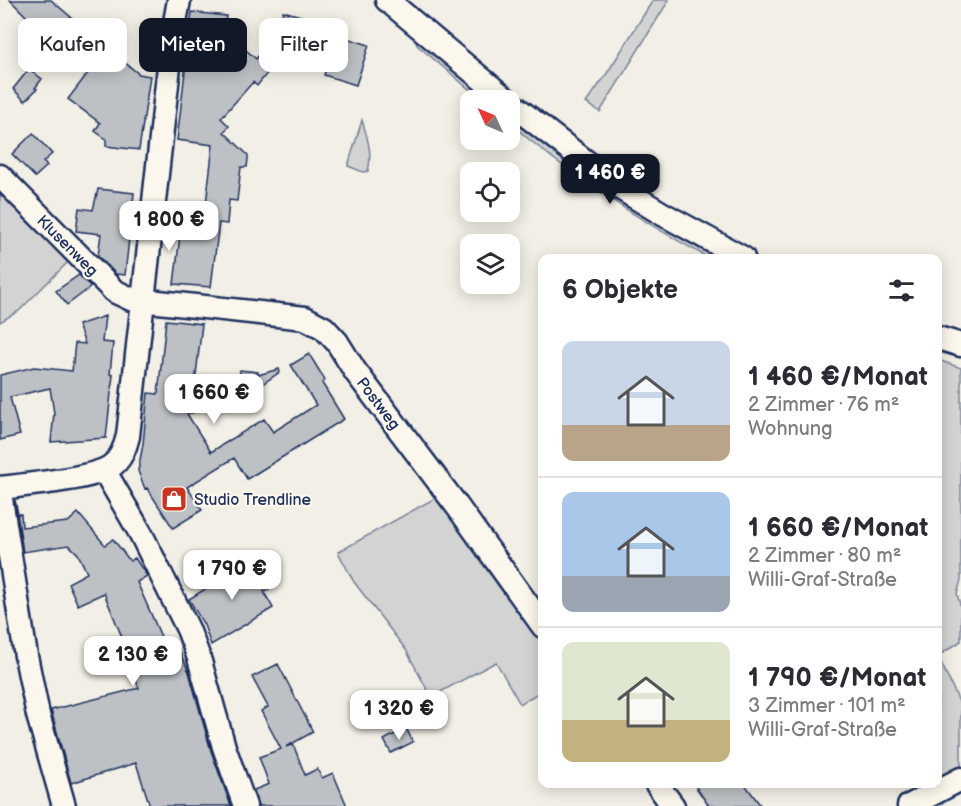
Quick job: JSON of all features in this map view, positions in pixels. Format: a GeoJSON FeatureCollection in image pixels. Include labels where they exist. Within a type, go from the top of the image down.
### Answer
{"type":"FeatureCollection","features":[{"type":"Feature","properties":{"kind":"street"},"geometry":{"type":"LineString","coordinates":[[64,806],[38,715],[26,656],[0,490],[73,478],[104,470],[121,455],[128,436],[170,61],[179,0]]}},
{"type":"Feature","properties":{"kind":"street"},"geometry":{"type":"LineString","coordinates":[[387,0],[494,90]]}},
{"type":"Feature","properties":{"kind":"street"},"geometry":{"type":"LineString","coordinates":[[520,111],[620,188],[736,254]]}},
{"type":"Feature","properties":{"kind":"street","name":"Klusenweg"},"geometry":{"type":"LineString","coordinates":[[0,176],[114,291],[122,296],[143,300]]}},
{"type":"Feature","properties":{"kind":"street","name":"Postweg"},"geometry":{"type":"LineString","coordinates":[[143,300],[305,318],[324,328],[337,342],[355,372],[457,506],[538,619]]}},
{"type":"Feature","properties":{"kind":"street"},"geometry":{"type":"LineString","coordinates":[[942,339],[961,345]]}},
{"type":"Feature","properties":{"kind":"street"},"geometry":{"type":"LineString","coordinates":[[104,470],[150,552],[188,629],[244,806]]}},
{"type":"Feature","properties":{"kind":"street"},"geometry":{"type":"LineString","coordinates":[[942,786],[961,779]]}},
{"type":"Feature","properties":{"kind":"street"},"geometry":{"type":"LineString","coordinates":[[660,788],[673,806]]}},
{"type":"Feature","properties":{"kind":"street"},"geometry":{"type":"LineString","coordinates":[[912,797],[936,788]]}},
{"type":"Feature","properties":{"kind":"shaded area"},"geometry":{"type":"Polygon","coordinates":[[[653,0],[669,0],[600,112],[586,103],[653,0]]]}},
{"type":"Feature","properties":{"kind":"shaded area"},"geometry":{"type":"Polygon","coordinates":[[[417,39],[480,90],[470,90],[416,43],[417,39]]]}},
{"type":"Feature","properties":{"kind":"shaded area"},"geometry":{"type":"Polygon","coordinates":[[[362,120],[370,158],[368,171],[363,172],[348,166],[362,120]]]}},
{"type":"Feature","properties":{"kind":"shaded area"},"geometry":{"type":"Polygon","coordinates":[[[520,122],[715,254],[702,254],[657,228],[581,179],[520,131],[520,122]]]}},
{"type":"Feature","properties":{"kind":"shaded area"},"geometry":{"type":"Polygon","coordinates":[[[0,187],[71,259],[19,311],[0,322],[0,187]]]}},
{"type":"Feature","properties":{"kind":"shaded area"},"geometry":{"type":"Polygon","coordinates":[[[942,361],[961,368],[961,580],[957,594],[961,607],[961,641],[942,653],[942,361]]]}},
{"type":"Feature","properties":{"kind":"shaded area"},"geometry":{"type":"Polygon","coordinates":[[[437,497],[538,635],[538,693],[520,704],[496,662],[431,697],[406,650],[354,582],[338,552],[437,497]]]}},
{"type":"Feature","properties":{"kind":"shaded area"},"geometry":{"type":"Polygon","coordinates":[[[942,665],[961,706],[961,772],[942,781],[942,665]]]}},
{"type":"Feature","properties":{"kind":"building"},"geometry":{"type":"Polygon","coordinates":[[[10,0],[51,0],[72,18],[28,18],[10,0]]]}},
{"type":"Feature","properties":{"kind":"building"},"geometry":{"type":"Polygon","coordinates":[[[283,11],[301,16],[301,18],[281,18],[283,11]]]}},
{"type":"Feature","properties":{"kind":"building"},"geometry":{"type":"Polygon","coordinates":[[[192,12],[226,16],[226,18],[191,18],[192,12]]]}},
{"type":"Feature","properties":{"kind":"building"},"geometry":{"type":"Polygon","coordinates":[[[348,38],[369,45],[356,85],[324,75],[325,72],[348,72],[348,38]]]}},
{"type":"Feature","properties":{"kind":"building"},"geometry":{"type":"Polygon","coordinates":[[[247,51],[256,59],[259,55],[259,72],[268,72],[257,86],[253,82],[221,118],[229,126],[224,132],[248,155],[248,159],[247,167],[241,167],[237,201],[229,200],[227,224],[219,223],[211,287],[174,284],[180,236],[184,237],[187,219],[204,221],[213,145],[177,140],[185,72],[247,72],[247,51]]]}},
{"type":"Feature","properties":{"kind":"building"},"geometry":{"type":"Polygon","coordinates":[[[127,64],[139,74],[150,76],[139,150],[106,146],[106,139],[95,131],[100,123],[68,99],[89,72],[127,72],[127,64]]]}},
{"type":"Feature","properties":{"kind":"building"},"geometry":{"type":"Polygon","coordinates":[[[27,72],[33,72],[42,79],[35,88],[37,89],[25,101],[13,89],[27,72]]]}},
{"type":"Feature","properties":{"kind":"building"},"geometry":{"type":"Polygon","coordinates":[[[33,133],[52,154],[43,162],[47,166],[35,177],[12,154],[33,133]]]}},
{"type":"Feature","properties":{"kind":"building"},"geometry":{"type":"Polygon","coordinates":[[[98,189],[134,193],[125,275],[116,274],[98,256],[101,234],[76,231],[79,208],[93,210],[98,189]]]}},
{"type":"Feature","properties":{"kind":"building"},"geometry":{"type":"Polygon","coordinates":[[[79,275],[91,287],[67,305],[56,291],[79,275]]]}},
{"type":"Feature","properties":{"kind":"building"},"geometry":{"type":"Polygon","coordinates":[[[105,316],[102,342],[113,343],[110,374],[113,375],[106,438],[51,442],[54,413],[50,388],[10,397],[20,435],[0,440],[0,375],[34,367],[72,371],[75,343],[85,344],[78,325],[105,316]]]}},
{"type":"Feature","properties":{"kind":"building"},"geometry":{"type":"Polygon","coordinates":[[[166,320],[202,324],[194,392],[239,380],[240,370],[258,372],[258,375],[279,369],[280,372],[237,401],[237,399],[227,404],[187,414],[211,452],[264,419],[273,432],[316,405],[291,365],[309,354],[325,380],[322,383],[344,419],[247,479],[234,458],[187,487],[202,510],[173,528],[147,488],[145,489],[138,471],[148,393],[158,394],[166,320]]]}},
{"type":"Feature","properties":{"kind":"building"},"geometry":{"type":"Polygon","coordinates":[[[15,500],[18,514],[21,514],[22,527],[68,522],[78,513],[105,545],[113,539],[130,561],[135,558],[147,576],[137,582],[166,648],[176,644],[189,672],[211,751],[231,806],[150,806],[136,763],[71,783],[51,710],[139,688],[134,675],[137,674],[104,593],[78,605],[68,583],[87,573],[78,554],[69,545],[23,552],[15,500]]]}},
{"type":"Feature","properties":{"kind":"building"},"geometry":{"type":"Polygon","coordinates":[[[252,558],[269,590],[264,592],[273,608],[211,645],[204,625],[189,599],[225,577],[223,574],[252,558]]]}},
{"type":"Feature","properties":{"kind":"building"},"geometry":{"type":"Polygon","coordinates":[[[278,664],[313,732],[286,747],[293,744],[305,775],[317,769],[322,778],[333,773],[347,806],[258,806],[254,790],[269,784],[259,757],[281,749],[261,711],[268,707],[252,677],[278,664]]]}},
{"type":"Feature","properties":{"kind":"building"},"geometry":{"type":"Polygon","coordinates":[[[406,728],[413,742],[391,753],[384,740],[406,728]]]}},
{"type":"Feature","properties":{"kind":"building"},"geometry":{"type":"Polygon","coordinates":[[[696,788],[748,788],[761,806],[709,806],[696,788]]]}},
{"type":"Feature","properties":{"kind":"place","name":"Studio Trendline"},"geometry":{"type":"Point","coordinates":[174,499]}}]}
